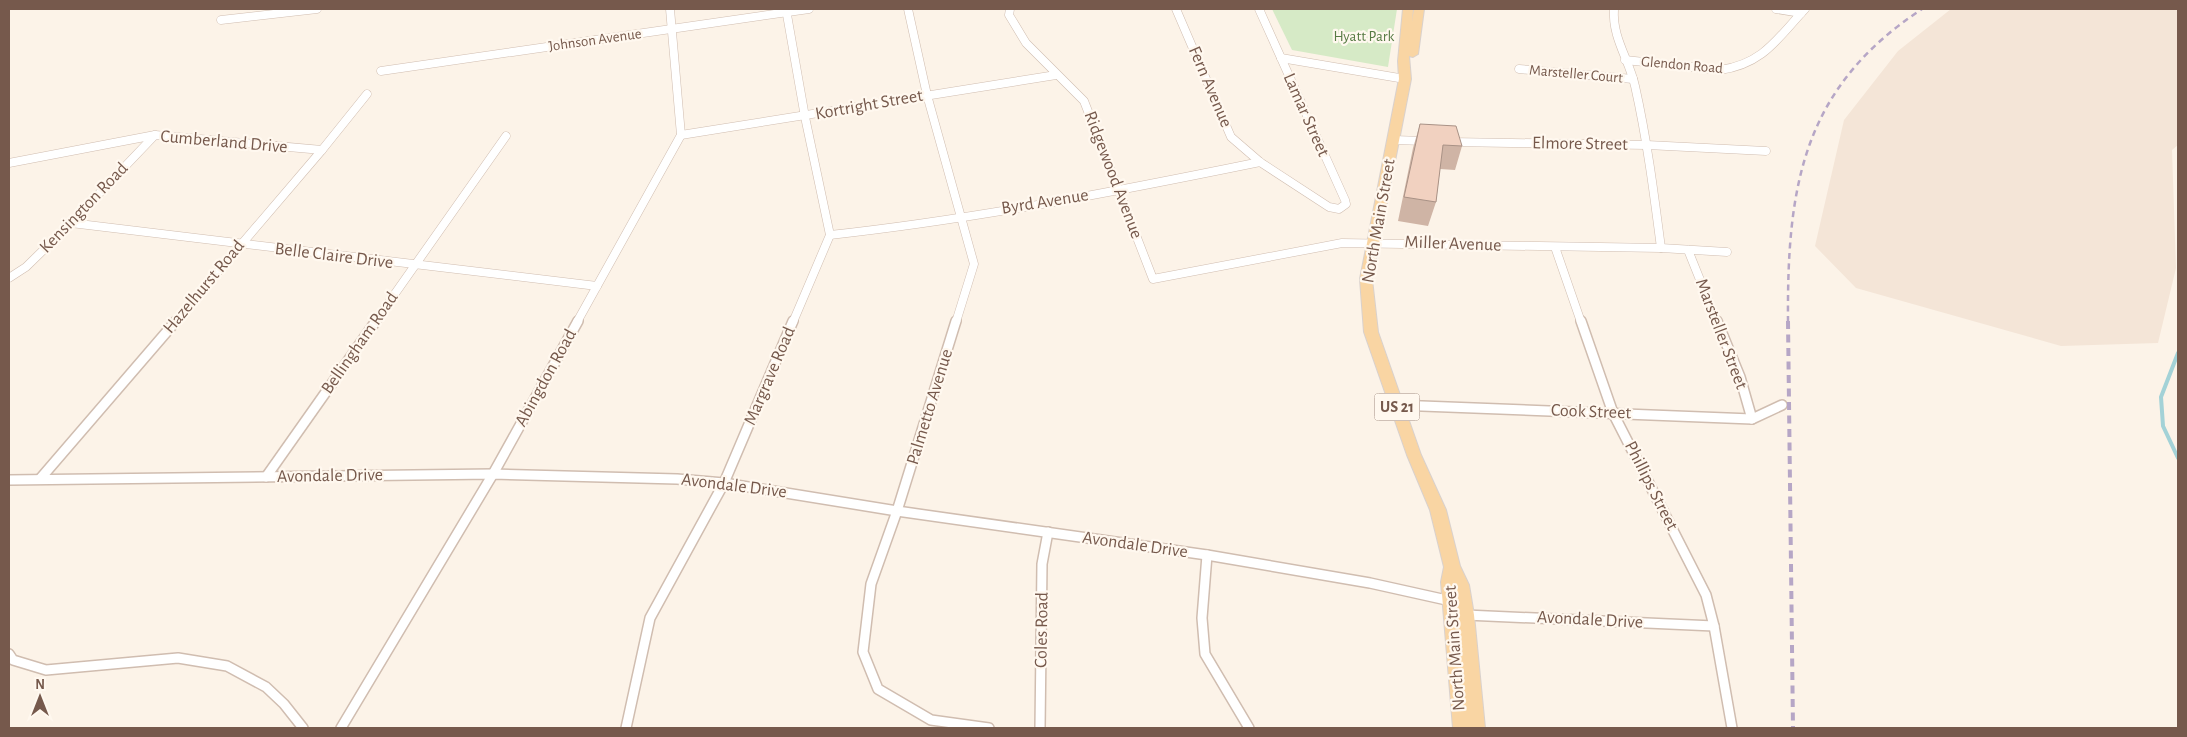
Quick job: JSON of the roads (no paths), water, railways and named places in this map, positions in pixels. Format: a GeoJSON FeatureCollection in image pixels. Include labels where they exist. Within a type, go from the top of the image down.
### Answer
{"type":"FeatureCollection","features":[{"type":"Feature","properties":{"kind":"main road","name":"North Main Street"},"geometry":{"type":"LineString","coordinates":[[1405,75],[1403,61],[1408,9]]}},
{"type":"Feature","properties":{"kind":"main road","name":"North Main Street"},"geometry":{"type":"LineString","coordinates":[[1420,9],[1413,54],[1405,75],[1366,279],[1368,312],[1371,332],[1414,455],[1438,510],[1452,567],[1461,585],[1466,615],[1477,728]]}},
{"type":"Feature","properties":{"kind":"main road","name":"North Main Street"},"geometry":{"type":"LineString","coordinates":[[1452,567],[1448,582],[1462,728]]}},
{"type":"Feature","properties":{"kind":"street"},"geometry":{"type":"LineString","coordinates":[[221,20],[317,9]]}},
{"type":"Feature","properties":{"kind":"street"},"geometry":{"type":"LineString","coordinates":[[670,9],[681,135]]}},
{"type":"Feature","properties":{"kind":"street","name":"Johnson Avenue"},"geometry":{"type":"LineString","coordinates":[[382,71],[787,10],[809,9]]}},
{"type":"Feature","properties":{"kind":"street","name":"Palmetto Avenue"},"geometry":{"type":"LineString","coordinates":[[908,9],[926,95],[974,264],[897,511],[872,584],[863,652],[878,688],[931,720],[989,728]]}},
{"type":"Feature","properties":{"kind":"street","name":"Ridgewood Avenue"},"geometry":{"type":"LineString","coordinates":[[1010,9],[1009,15],[1026,43],[1084,101],[1153,279]]}},
{"type":"Feature","properties":{"kind":"street","name":"Fern Avenue"},"geometry":{"type":"LineString","coordinates":[[1176,9],[1231,137],[1260,162],[1329,207]]}},
{"type":"Feature","properties":{"kind":"street","name":"Lamar Street"},"geometry":{"type":"LineString","coordinates":[[1259,9],[1345,200],[1346,204],[1339,209],[1329,207]]}},
{"type":"Feature","properties":{"kind":"street"},"geometry":{"type":"LineString","coordinates":[[1614,9],[1615,39],[1633,79],[1647,145],[1661,248]]}},
{"type":"Feature","properties":{"kind":"street"},"geometry":{"type":"LineString","coordinates":[[1776,9],[1803,11]]}},
{"type":"Feature","properties":{"kind":"street"},"geometry":{"type":"LineString","coordinates":[[787,10],[805,117],[830,235]]}},
{"type":"Feature","properties":{"kind":"street","name":"Glendon Road"},"geometry":{"type":"LineString","coordinates":[[1625,60],[1720,70],[1734,68],[1760,57],[1803,11]]}},
{"type":"Feature","properties":{"kind":"street"},"geometry":{"type":"LineString","coordinates":[[1281,58],[1405,75]]}},
{"type":"Feature","properties":{"kind":"street","name":"Marsteller Court"},"geometry":{"type":"LineString","coordinates":[[1519,69],[1633,79]]}},
{"type":"Feature","properties":{"kind":"street","name":"Kortright Street"},"geometry":{"type":"LineString","coordinates":[[681,135],[805,117],[926,95],[1056,75]]}},
{"type":"Feature","properties":{"kind":"street","name":"Hazelhurst Road"},"geometry":{"type":"LineString","coordinates":[[40,479],[322,150],[367,94]]}},
{"type":"Feature","properties":{"kind":"street","name":"Cumberland Drive"},"geometry":{"type":"LineString","coordinates":[[9,164],[155,135],[322,150]]}},
{"type":"Feature","properties":{"kind":"street","name":"Kensington Road"},"geometry":{"type":"LineString","coordinates":[[9,278],[26,267],[71,223],[155,135]]}},
{"type":"Feature","properties":{"kind":"street","name":"Abingdon Road"},"geometry":{"type":"LineString","coordinates":[[341,728],[493,474],[681,135]]}},
{"type":"Feature","properties":{"kind":"street","name":"Bellingham Road"},"geometry":{"type":"LineString","coordinates":[[266,477],[506,136]]}},
{"type":"Feature","properties":{"kind":"street"},"geometry":{"type":"LineString","coordinates":[[1393,140],[1433,141]]}},
{"type":"Feature","properties":{"kind":"street","name":"Elmore Street"},"geometry":{"type":"LineString","coordinates":[[1443,142],[1647,145],[1766,151]]}},
{"type":"Feature","properties":{"kind":"street","name":"Byrd Avenue"},"geometry":{"type":"LineString","coordinates":[[830,235],[895,228],[1118,191],[1260,162]]}},
{"type":"Feature","properties":{"kind":"street","name":"Belle Claire Drive"},"geometry":{"type":"LineString","coordinates":[[71,223],[415,266],[597,286]]}},
{"type":"Feature","properties":{"kind":"street","name":"Margrave Road"},"geometry":{"type":"LineString","coordinates":[[626,728],[650,618],[724,482],[830,235]]}},
{"type":"Feature","properties":{"kind":"street","name":"Miller Avenue"},"geometry":{"type":"LineString","coordinates":[[1153,279],[1342,243],[1374,242],[1661,248],[1727,252]]}},
{"type":"Feature","properties":{"kind":"street","name":"Phillips Street"},"geometry":{"type":"LineString","coordinates":[[1555,247],[1613,413],[1699,578],[1706,595],[1714,626],[1732,728]]}},
{"type":"Feature","properties":{"kind":"street","name":"Marsteller Street"},"geometry":{"type":"LineString","coordinates":[[1688,250],[1740,377],[1752,419]]}},
{"type":"Feature","properties":{"kind":"street","name":"Cook Street"},"geometry":{"type":"LineString","coordinates":[[1396,405],[1752,419],[1782,406]]}},
{"type":"Feature","properties":{"kind":"street","name":"Avondale Drive"},"geometry":{"type":"LineString","coordinates":[[9,480],[493,474],[724,482],[897,511],[1207,555],[1370,583],[1451,601]]}},
{"type":"Feature","properties":{"kind":"street","name":"Coles Road"},"geometry":{"type":"LineString","coordinates":[[1040,728],[1042,564],[1048,532]]}},
{"type":"Feature","properties":{"kind":"street"},"geometry":{"type":"LineString","coordinates":[[1207,555],[1202,618],[1205,654],[1249,728]]}},
{"type":"Feature","properties":{"kind":"street","name":"Avondale Drive"},"geometry":{"type":"LineString","coordinates":[[1466,615],[1714,626]]}},
{"type":"Feature","properties":{"kind":"street"},"geometry":{"type":"LineString","coordinates":[[9,654],[13,660],[46,670],[178,658],[227,666],[266,687],[284,704],[303,728]]}},
{"type":"Feature","properties":{"kind":"waterway"},"geometry":{"type":"LineString","coordinates":[[2178,353],[2161,397],[2163,426],[2178,458]]}},
{"type":"Feature","properties":{"kind":"railway"},"geometry":{"type":"LineString","coordinates":[[1788,322],[1792,227],[1798,184],[1810,144],[1827,107],[1850,72],[1882,40],[1922,9]]}},
{"type":"Feature","properties":{"kind":"railway"},"geometry":{"type":"LineString","coordinates":[[1788,322],[1793,728]]}},
{"type":"Feature","properties":{"kind":"park label","name":"Hyatt Park"},"geometry":{"type":"Point","coordinates":[1364,36]}}]}
